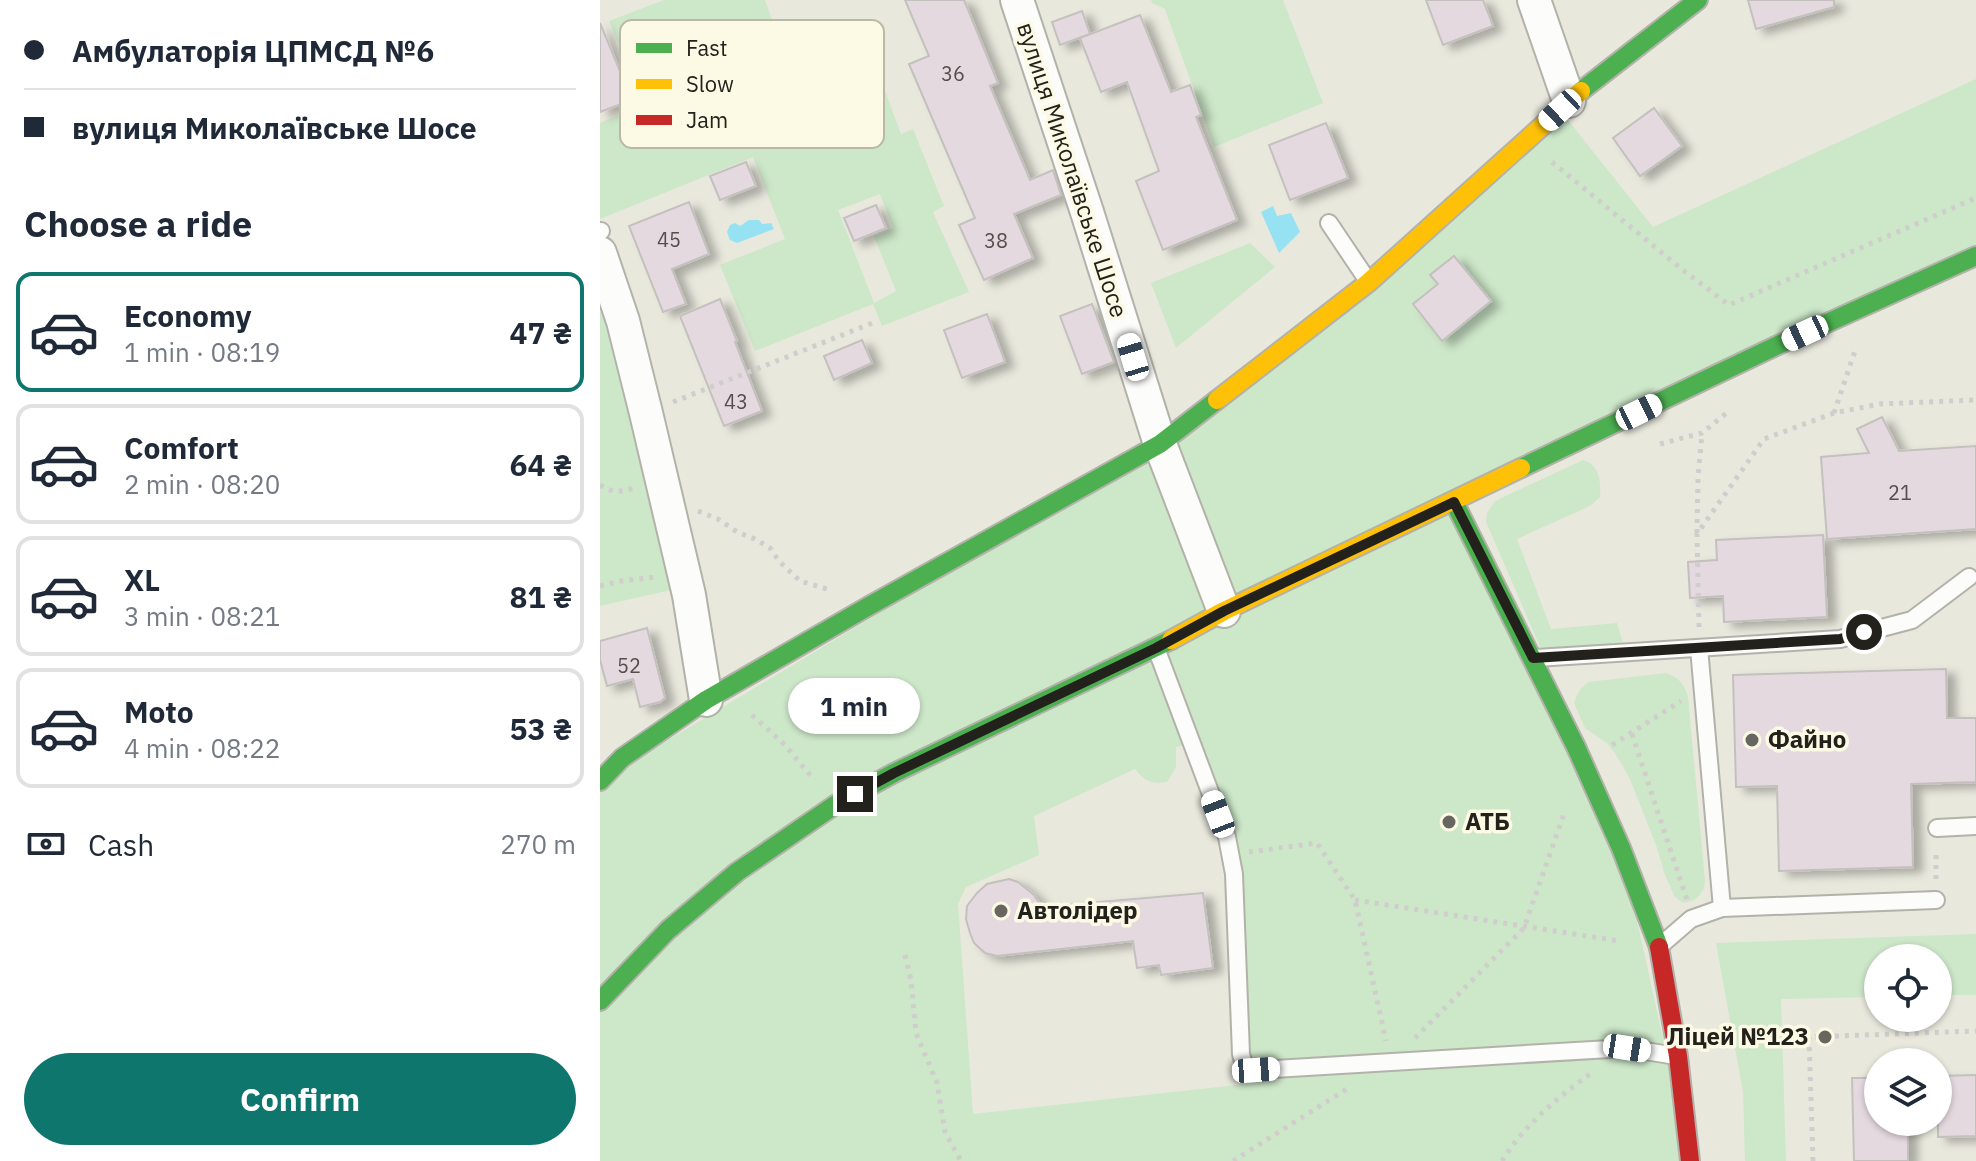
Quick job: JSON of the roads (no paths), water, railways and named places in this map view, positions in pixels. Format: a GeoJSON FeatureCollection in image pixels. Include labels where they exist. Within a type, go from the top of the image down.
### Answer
{"type":"FeatureCollection","features":[{"type":"Feature","properties":{"kind":"street","name":"вулиця Миколаївське Шосе"},"geometry":{"type":"LineString","coordinates":[[1017,0],[1160,444],[1224,611]]}},
{"type":"Feature","properties":{"kind":"street"},"geometry":{"type":"LineString","coordinates":[[1534,0],[1569,101]]}},
{"type":"Feature","properties":{"kind":"street"},"geometry":{"type":"LineString","coordinates":[[600,781],[622,758],[715,694],[1160,444],[1369,282],[1569,101],[1698,0]]}},
{"type":"Feature","properties":{"kind":"street"},"geometry":{"type":"LineString","coordinates":[[600,253],[623,321],[715,694]]}},
{"type":"Feature","properties":{"kind":"street"},"geometry":{"type":"LineString","coordinates":[[600,1001],[668,930],[737,872],[835,805],[894,773],[1778,345],[1976,256]]}},
{"type":"Feature","properties":{"kind":"street"},"geometry":{"type":"LineString","coordinates":[[1454,502],[1583,762],[1621,848],[1659,947],[1678,1056],[1690,1161]]}},
{"type":"Feature","properties":{"kind":"lane"},"geometry":{"type":"LineString","coordinates":[[1329,223],[1369,282]]}},
{"type":"Feature","properties":{"kind":"lane"},"geometry":{"type":"LineString","coordinates":[[1533,658],[1840,639],[1912,620],[1969,577]]}},
{"type":"Feature","properties":{"kind":"lane"},"geometry":{"type":"LineString","coordinates":[[1156,648],[1227,837],[1234,874],[1241,1054],[1244,1065],[1256,1070],[1627,1048],[1678,1056]]}},
{"type":"Feature","properties":{"kind":"lane"},"geometry":{"type":"LineString","coordinates":[[1699,648],[1722,908]]}},
{"type":"Feature","properties":{"kind":"lane"},"geometry":{"type":"LineString","coordinates":[[1937,828],[1976,826]]}},
{"type":"Feature","properties":{"kind":"lane"},"geometry":{"type":"LineString","coordinates":[[1659,947],[1691,919],[1722,908],[1936,900]]}},
{"type":"Feature","properties":{"kind":"water"},"geometry":{"type":"Polygon","coordinates":[[[1273,206],[1277,216],[1291,213],[1300,232],[1279,253],[1261,212],[1273,206]]]}},
{"type":"Feature","properties":{"kind":"water"},"geometry":{"type":"Polygon","coordinates":[[[749,220],[771,223],[774,229],[737,243],[730,240],[727,232],[730,225],[735,223],[740,226],[749,220]]]}},
{"type":"Feature","properties":{"kind":"place","name":"Файно"},"geometry":{"type":"Point","coordinates":[1752,740]}},
{"type":"Feature","properties":{"kind":"place","name":"АТБ"},"geometry":{"type":"Point","coordinates":[1449,822]}},
{"type":"Feature","properties":{"kind":"place","name":"Автолідер"},"geometry":{"type":"Point","coordinates":[1001,911]}},
{"type":"Feature","properties":{"kind":"place","name":"Ліцей №123"},"geometry":{"type":"Point","coordinates":[1825,1037]}}]}
